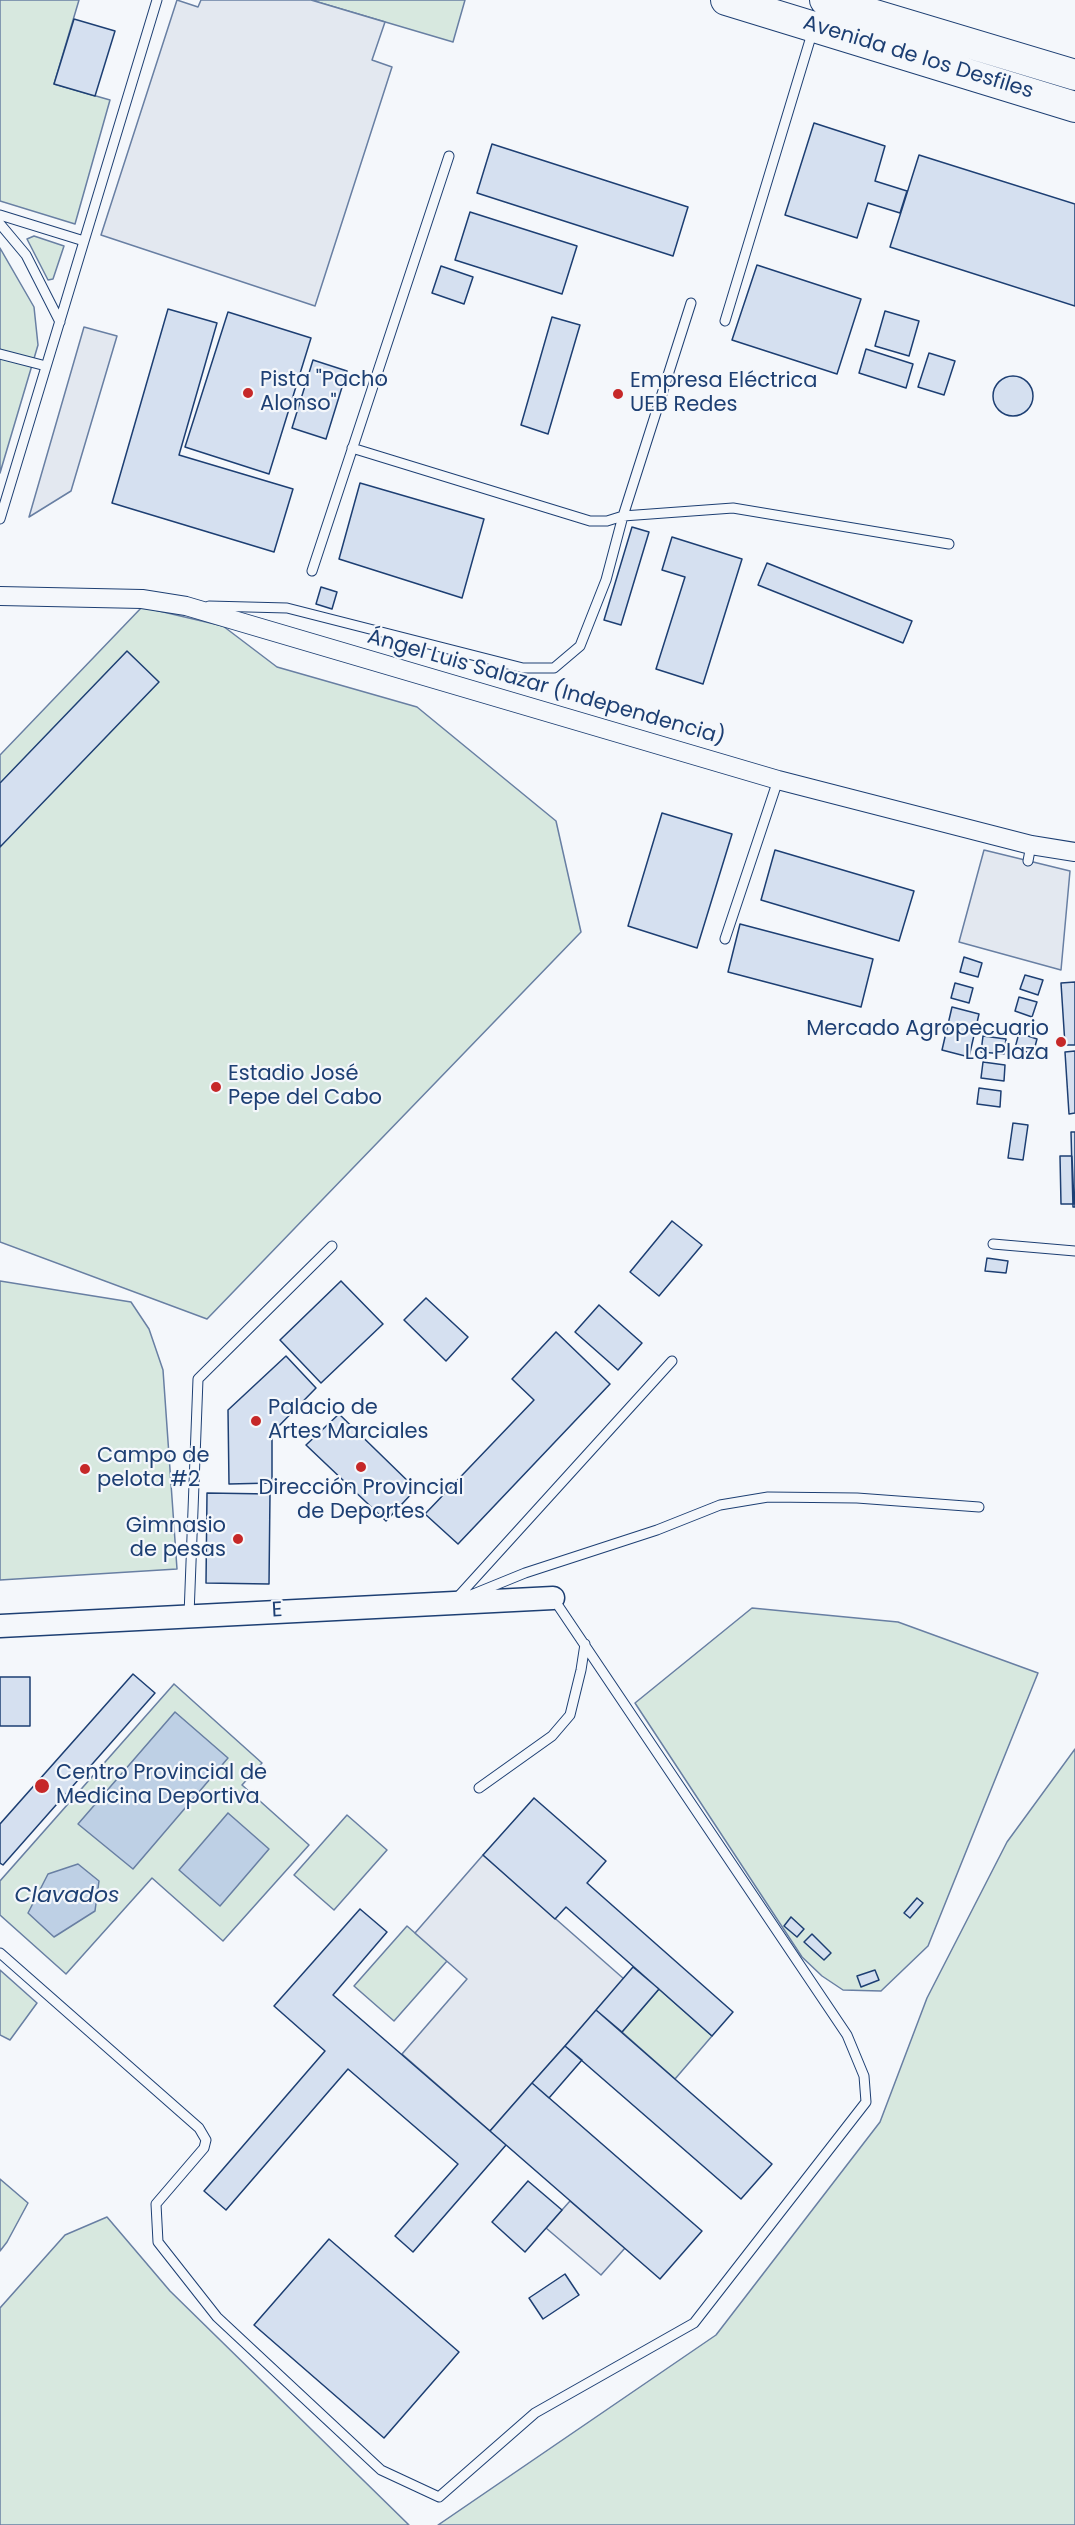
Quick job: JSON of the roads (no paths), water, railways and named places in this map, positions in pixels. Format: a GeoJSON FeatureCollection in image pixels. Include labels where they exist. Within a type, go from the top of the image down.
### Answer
{"type":"FeatureCollection","features":[{"type":"Feature","properties":{"kind":"highway","name":"Avenida de los Desfiles"},"geometry":{"type":"LineString","coordinates":[[726,0],[820,9],[1075,75]]}},
{"type":"Feature","properties":{"kind":"highway","name":"Avenida de los Desfiles"},"geometry":{"type":"LineString","coordinates":[[820,9],[1075,107]]}},
{"type":"Feature","properties":{"kind":"street","name":"Ángel Luis Salazar (Independencia)"},"geometry":{"type":"LineString","coordinates":[[0,596],[142,599],[186,606],[1029,853],[1075,852]]}},
{"type":"Feature","properties":{"kind":"street","name":"E"},"geometry":{"type":"LineString","coordinates":[[0,1626],[553,1598]]}},
{"type":"Feature","properties":{"kind":"lane"},"geometry":{"type":"LineString","coordinates":[[0,519],[157,0]]}},
{"type":"Feature","properties":{"kind":"lane"},"geometry":{"type":"LineString","coordinates":[[724,321],[820,9]]}},
{"type":"Feature","properties":{"kind":"lane"},"geometry":{"type":"LineString","coordinates":[[312,571],[449,156]]}},
{"type":"Feature","properties":{"kind":"lane"},"geometry":{"type":"LineString","coordinates":[[0,215],[84,241]]}},
{"type":"Feature","properties":{"kind":"lane"},"geometry":{"type":"LineString","coordinates":[[0,224],[26,255],[60,322]]}},
{"type":"Feature","properties":{"kind":"lane"},"geometry":{"type":"LineString","coordinates":[[186,606],[287,608],[523,668],[554,668],[580,646],[606,580],[623,516],[691,303]]}},
{"type":"Feature","properties":{"kind":"lane"},"geometry":{"type":"LineString","coordinates":[[0,354],[46,366]]}},
{"type":"Feature","properties":{"kind":"lane"},"geometry":{"type":"LineString","coordinates":[[352,448],[590,521],[607,521],[623,516],[734,508],[949,544]]}},
{"type":"Feature","properties":{"kind":"lane"},"geometry":{"type":"LineString","coordinates":[[725,939],[778,780]]}},
{"type":"Feature","properties":{"kind":"lane"},"geometry":{"type":"LineString","coordinates":[[993,1244],[1075,1251]]}},
{"type":"Feature","properties":{"kind":"lane"},"geometry":{"type":"LineString","coordinates":[[189,1616],[198,1379],[332,1246]]}},
{"type":"Feature","properties":{"kind":"lane"},"geometry":{"type":"LineString","coordinates":[[453,1602],[672,1361]]}},
{"type":"Feature","properties":{"kind":"lane"},"geometry":{"type":"LineString","coordinates":[[453,1602],[525,1573],[657,1530],[720,1505],[768,1497],[790,1497],[857,1498],[979,1507]]}},
{"type":"Feature","properties":{"kind":"lane"},"geometry":{"type":"LineString","coordinates":[[0,1953],[199,2128],[206,2140],[204,2148],[156,2204],[158,2242],[217,2317],[381,2470],[439,2497],[535,2414],[694,2323],[866,2103],[864,2076],[847,2035],[553,1598]]}},
{"type":"Feature","properties":{"kind":"lane"},"geometry":{"type":"LineString","coordinates":[[479,1788],[552,1736],[570,1714],[585,1644]]}},
{"type":"Feature","properties":{"kind":"water"},"geometry":{"type":"Polygon","coordinates":[[[175,1712],[228,1758],[133,1869],[78,1824],[175,1712]]]}},
{"type":"Feature","properties":{"kind":"water"},"geometry":{"type":"Polygon","coordinates":[[[228,1813],[269,1849],[220,1906],[179,1870],[228,1813]]]}},
{"type":"Feature","properties":{"kind":"water","name":"Clavados"},"geometry":{"type":"Polygon","coordinates":[[[78,1864],[99,1881],[95,1911],[54,1937],[28,1913],[48,1874],[78,1864]]]}},
{"type":"Feature","properties":{"kind":"place","name":"Pista \"Pacho Alonso\""},"geometry":{"type":"Point","coordinates":[248,393]}},
{"type":"Feature","properties":{"kind":"place","name":"Empresa Eléctrica UEB Redes"},"geometry":{"type":"Point","coordinates":[618,394]}},
{"type":"Feature","properties":{"kind":"place","name":"Mercado Agropecuario La Plaza"},"geometry":{"type":"Point","coordinates":[1061,1042]}},
{"type":"Feature","properties":{"kind":"place","name":"Estadio José Pepe del Cabo"},"geometry":{"type":"Point","coordinates":[216,1087]}},
{"type":"Feature","properties":{"kind":"place","name":"Palacio de Artes Marciales"},"geometry":{"type":"Point","coordinates":[256,1421]}},
{"type":"Feature","properties":{"kind":"place","name":"Dirección Provincial de Deportes"},"geometry":{"type":"Point","coordinates":[361,1467]}},
{"type":"Feature","properties":{"kind":"place","name":"Campo de pelota #2"},"geometry":{"type":"Point","coordinates":[85,1469]}},
{"type":"Feature","properties":{"kind":"place","name":"Gimnasio de pesas"},"geometry":{"type":"Point","coordinates":[238,1539]}},
{"type":"Feature","properties":{"kind":"place","name":"Centro Provincial de Medicina Deportiva"},"geometry":{"type":"Point","coordinates":[42,1786]}}]}
